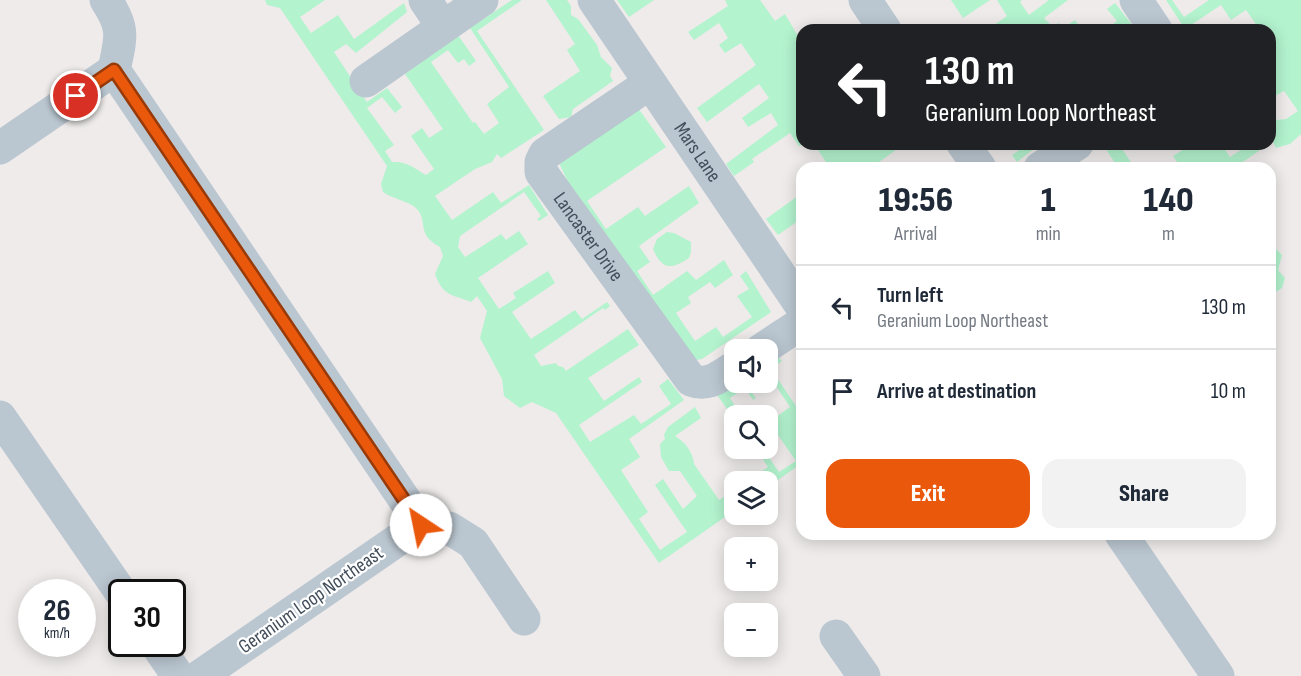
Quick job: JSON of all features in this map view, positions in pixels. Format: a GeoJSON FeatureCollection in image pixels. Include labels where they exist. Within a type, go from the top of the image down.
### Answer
{"type":"FeatureCollection","features":[{"type":"Feature","properties":{"kind":"street"},"geometry":{"type":"LineString","coordinates":[[0,148],[114,70],[120,42],[118,19],[106,0]]}},
{"type":"Feature","properties":{"kind":"street"},"geometry":{"type":"LineString","coordinates":[[425,0],[443,27]]}},
{"type":"Feature","properties":{"kind":"street"},"geometry":{"type":"LineString","coordinates":[[366,81],[482,0]]}},
{"type":"Feature","properties":{"kind":"street","name":"Mars Lane"},"geometry":{"type":"LineString","coordinates":[[594,0],[796,297]]}},
{"type":"Feature","properties":{"kind":"street"},"geometry":{"type":"LineString","coordinates":[[865,0],[881,24]]}},
{"type":"Feature","properties":{"kind":"street"},"geometry":{"type":"LineString","coordinates":[[1136,0],[1152,24]]}},
{"type":"Feature","properties":{"kind":"street"},"geometry":{"type":"LineString","coordinates":[[114,70],[421,525],[449,528],[473,543],[524,619]]}},
{"type":"Feature","properties":{"kind":"street","name":"Lancaster Drive"},"geometry":{"type":"LineString","coordinates":[[650,83],[546,154],[541,162],[541,172],[690,380],[699,383],[715,380],[724,374]]}},
{"type":"Feature","properties":{"kind":"street"},"geometry":{"type":"LineString","coordinates":[[1049,162],[1068,150]]}},
{"type":"Feature","properties":{"kind":"street"},"geometry":{"type":"LineString","coordinates":[[777,339],[796,326]]}},
{"type":"Feature","properties":{"kind":"street"},"geometry":{"type":"LineString","coordinates":[[5,435],[111,579]]}},
{"type":"Feature","properties":{"kind":"street","name":"Geranium Loop Northeast"},"geometry":{"type":"LineString","coordinates":[[200,676],[421,525]]}},
{"type":"Feature","properties":{"kind":"street"},"geometry":{"type":"LineString","coordinates":[[1125,540],[1218,676]]}},
{"type":"Feature","properties":{"kind":"street"},"geometry":{"type":"LineString","coordinates":[[836,636],[864,676]]}},
{"type":"Feature","properties":{"kind":"street"},"geometry":{"type":"LineString","coordinates":[[165,657],[178,676]]}},
{"type":"Feature","properties":{"kind":"green space"},"geometry":{"type":"Polygon","coordinates":[[[265,0],[325,0],[300,17],[311,33],[338,15],[354,39],[404,3],[407,12],[356,53],[346,44],[334,52],[367,102],[387,88],[402,107],[395,113],[382,97],[367,108],[394,145],[385,151],[392,162],[406,164],[426,175],[434,169],[411,136],[422,128],[429,138],[443,129],[405,74],[458,35],[476,61],[469,66],[464,59],[458,63],[448,50],[431,62],[473,123],[475,122],[484,134],[499,123],[487,104],[509,87],[470,28],[512,0],[522,0],[477,31],[544,130],[501,158],[497,154],[492,162],[475,169],[435,196],[452,220],[493,192],[501,203],[529,185],[548,215],[539,221],[537,219],[541,216],[524,192],[460,236],[458,247],[465,257],[501,234],[506,240],[519,231],[528,244],[478,278],[499,309],[516,298],[513,293],[548,271],[555,283],[512,312],[531,339],[575,310],[582,319],[607,302],[610,306],[605,310],[603,308],[534,355],[541,366],[556,363],[566,371],[628,329],[639,345],[588,378],[604,401],[639,377],[642,382],[579,425],[590,442],[634,415],[641,424],[671,404],[659,386],[668,379],[684,400],[629,439],[640,457],[621,470],[648,512],[639,519],[660,550],[687,532],[655,485],[663,479],[683,509],[697,496],[680,471],[669,471],[661,457],[660,444],[665,439],[664,435],[668,427],[695,407],[701,418],[675,436],[688,448],[694,464],[719,500],[724,497],[724,518],[659,563],[556,413],[532,402],[520,408],[504,396],[502,379],[480,338],[487,311],[477,296],[471,302],[448,293],[441,287],[435,274],[443,256],[440,247],[432,242],[425,233],[417,209],[383,192],[381,184],[387,166],[280,8],[267,5],[265,0]]]}},
{"type":"Feature","properties":{"kind":"green space"},"geometry":{"type":"Polygon","coordinates":[[[546,0],[567,0],[571,6],[571,15],[578,19],[597,45],[601,57],[612,68],[610,76],[613,81],[573,109],[571,117],[559,119],[543,96],[580,71],[567,50],[575,44],[546,0]]]}},
{"type":"Feature","properties":{"kind":"green space"},"geometry":{"type":"Polygon","coordinates":[[[617,0],[654,0],[629,17],[617,0]]]}},
{"type":"Feature","properties":{"kind":"green space"},"geometry":{"type":"Polygon","coordinates":[[[725,0],[760,0],[775,21],[785,14],[796,33],[796,142],[790,133],[752,159],[754,162],[734,176],[726,164],[778,125],[771,113],[748,127],[742,118],[769,98],[759,84],[707,122],[697,108],[756,65],[741,43],[725,53],[719,45],[728,38],[719,23],[694,40],[688,32],[728,6],[725,0]]]}},
{"type":"Feature","properties":{"kind":"green space"},"geometry":{"type":"Polygon","coordinates":[[[951,0],[990,0],[963,18],[951,0]]]}},
{"type":"Feature","properties":{"kind":"green space"},"geometry":{"type":"Polygon","coordinates":[[[997,0],[1022,0],[1020,2],[1029,15],[1049,0],[1068,0],[1044,18],[1050,24],[996,24],[1007,16],[997,0]]]}},
{"type":"Feature","properties":{"kind":"green space"},"geometry":{"type":"Polygon","coordinates":[[[1166,0],[1172,0],[1184,17],[1209,0],[1301,0],[1301,134],[1290,144],[1276,148],[1276,120],[1286,119],[1298,111],[1284,91],[1276,95],[1276,24],[1256,24],[1246,10],[1231,20],[1221,5],[1192,24],[1182,24],[1166,0]]]}},
{"type":"Feature","properties":{"kind":"green space"},"geometry":{"type":"Polygon","coordinates":[[[1115,3],[1131,24],[1113,24],[1117,21],[1107,9],[1115,3]]]}},
{"type":"Feature","properties":{"kind":"green space"},"geometry":{"type":"Polygon","coordinates":[[[633,101],[666,147],[587,201],[606,229],[638,207],[645,216],[689,186],[699,203],[639,246],[650,262],[637,271],[653,295],[687,271],[696,280],[724,260],[733,275],[715,288],[710,282],[688,297],[691,303],[676,313],[695,341],[716,327],[723,337],[752,317],[737,296],[749,289],[740,276],[746,271],[771,312],[731,339],[724,339],[724,344],[702,359],[696,360],[568,182],[559,163],[633,101]]]}},
{"type":"Feature","properties":{"kind":"green space"},"geometry":{"type":"Polygon","coordinates":[[[818,150],[896,150],[879,162],[826,162],[818,150]]]}},
{"type":"Feature","properties":{"kind":"green space"},"geometry":{"type":"Polygon","coordinates":[[[1019,150],[1032,150],[1017,162],[1012,155],[1019,150]]]}},
{"type":"Feature","properties":{"kind":"green space"},"geometry":{"type":"Polygon","coordinates":[[[1107,150],[1123,150],[1131,162],[1114,162],[1107,150]]]}},
{"type":"Feature","properties":{"kind":"green space"},"geometry":{"type":"Polygon","coordinates":[[[1182,150],[1225,150],[1230,157],[1241,150],[1260,150],[1243,162],[1177,162],[1173,156],[1182,150]]]}},
{"type":"Feature","properties":{"kind":"green space"},"geometry":{"type":"Polygon","coordinates":[[[796,197],[796,222],[778,235],[766,219],[796,197]]]}},
{"type":"Feature","properties":{"kind":"green space"},"geometry":{"type":"Polygon","coordinates":[[[667,232],[691,242],[689,258],[677,265],[664,264],[653,249],[657,239],[667,232]]]}},
{"type":"Feature","properties":{"kind":"green space"},"geometry":{"type":"Polygon","coordinates":[[[1276,249],[1282,255],[1278,270],[1285,278],[1282,288],[1276,292],[1276,249]]]}},
{"type":"Feature","properties":{"kind":"green space"},"geometry":{"type":"Polygon","coordinates":[[[778,379],[796,406],[796,461],[778,435],[778,416],[790,407],[778,389],[778,379]]]}},
{"type":"Feature","properties":{"kind":"green space"},"geometry":{"type":"Polygon","coordinates":[[[724,390],[724,393],[738,393],[730,398],[735,405],[724,405],[717,395],[724,390]]]}},
{"type":"Feature","properties":{"kind":"green space"},"geometry":{"type":"Polygon","coordinates":[[[748,393],[752,393],[756,398],[753,400],[748,393]]]}},
{"type":"Feature","properties":{"kind":"green space"},"geometry":{"type":"Polygon","coordinates":[[[763,459],[770,459],[779,472],[796,461],[796,467],[778,480],[778,471],[762,471],[768,467],[763,459]]]}},
{"type":"Feature","properties":{"kind":"route"},"geometry":{"type":"LineString","coordinates":[[76,96],[114,70],[421,525]]}}]}
